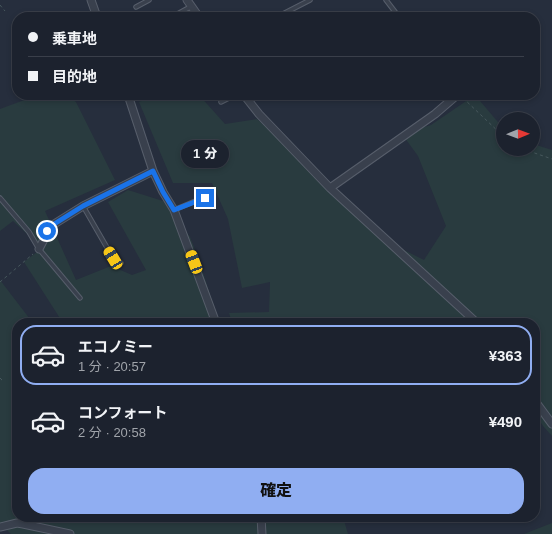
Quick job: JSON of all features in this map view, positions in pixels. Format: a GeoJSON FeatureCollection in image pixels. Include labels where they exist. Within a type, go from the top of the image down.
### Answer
{"type":"FeatureCollection","features":[{"type":"Feature","properties":{"kind":"street"},"geometry":{"type":"LineString","coordinates":[[91,0],[96,12]]}},
{"type":"Feature","properties":{"kind":"street"},"geometry":{"type":"LineString","coordinates":[[187,0],[196,12]]}},
{"type":"Feature","properties":{"kind":"street"},"geometry":{"type":"LineString","coordinates":[[130,100],[153,171],[174,210],[214,318]]}},
{"type":"Feature","properties":{"kind":"street"},"geometry":{"type":"LineString","coordinates":[[248,100],[263,119],[330,188],[472,318]]}},
{"type":"Feature","properties":{"kind":"street"},"geometry":{"type":"LineString","coordinates":[[330,188],[453,100]]}},
{"type":"Feature","properties":{"kind":"street"},"geometry":{"type":"LineString","coordinates":[[39,249],[51,226],[83,206],[153,171]]}},
{"type":"Feature","properties":{"kind":"street"},"geometry":{"type":"LineString","coordinates":[[540,408],[552,424]]}},
{"type":"Feature","properties":{"kind":"street"},"geometry":{"type":"LineString","coordinates":[[261,522],[262,534]]}},
{"type":"Feature","properties":{"kind":"street"},"geometry":{"type":"LineString","coordinates":[[0,527],[17,523],[70,534]]}},
{"type":"Feature","properties":{"kind":"lane"},"geometry":{"type":"LineString","coordinates":[[136,7],[149,0]]}},
{"type":"Feature","properties":{"kind":"lane"},"geometry":{"type":"LineString","coordinates":[[287,12],[310,0]]}},
{"type":"Feature","properties":{"kind":"lane"},"geometry":{"type":"LineString","coordinates":[[386,0],[395,12]]}},
{"type":"Feature","properties":{"kind":"lane"},"geometry":{"type":"LineString","coordinates":[[181,12],[192,6]]}},
{"type":"Feature","properties":{"kind":"lane"},"geometry":{"type":"LineString","coordinates":[[221,102],[225,100]]}},
{"type":"Feature","properties":{"kind":"lane"},"geometry":{"type":"LineString","coordinates":[[0,198],[29,232],[39,249],[80,298]]}},
{"type":"Feature","properties":{"kind":"lane"},"geometry":{"type":"LineString","coordinates":[[174,210],[205,198]]}},
{"type":"Feature","properties":{"kind":"lane"},"geometry":{"type":"LineString","coordinates":[[83,206],[113,258],[121,263]]}},
{"type":"Feature","properties":{"kind":"path"},"geometry":{"type":"LineString","coordinates":[[0,5],[5,11]]}},
{"type":"Feature","properties":{"kind":"path"},"geometry":{"type":"LineString","coordinates":[[464,100],[496,129]]}},
{"type":"Feature","properties":{"kind":"path"},"geometry":{"type":"LineString","coordinates":[[540,155],[552,159]]}},
{"type":"Feature","properties":{"kind":"path"},"geometry":{"type":"LineString","coordinates":[[0,282],[39,249]]}},
{"type":"Feature","properties":{"kind":"path"},"geometry":{"type":"LineString","coordinates":[[0,378],[2,380],[0,381]]}},
{"type":"Feature","properties":{"kind":"shaded area"},"geometry":{"type":"Polygon","coordinates":[[[24,100],[73,100],[76,102],[115,180],[45,211],[76,280],[111,266],[132,275],[146,270],[108,202],[128,190],[163,201],[190,237],[217,318],[60,318],[24,262],[42,248],[13,221],[0,231],[0,109],[24,100]]]}},
{"type":"Feature","properties":{"kind":"shaded area"},"geometry":{"type":"Polygon","coordinates":[[[143,100],[203,100],[225,124],[257,119],[315,172],[380,238],[424,260],[446,226],[418,156],[402,134],[431,125],[468,100],[479,100],[496,120],[496,156],[540,156],[540,146],[552,150],[552,436],[540,422],[540,318],[230,318],[229,313],[269,312],[270,282],[242,288],[228,219],[212,183],[173,183],[139,102],[143,100]]]}},
{"type":"Feature","properties":{"kind":"shaded area"},"geometry":{"type":"Polygon","coordinates":[[[0,280],[29,318],[12,318],[12,522],[344,522],[348,534],[11,534],[5,528],[0,527],[0,280]]]}},
{"type":"Feature","properties":{"kind":"shaded area"},"geometry":{"type":"Polygon","coordinates":[[[552,523],[552,534],[524,534],[552,523]]]}},
{"type":"Feature","properties":{"kind":"route"},"geometry":{"type":"LineString","coordinates":[[47,231],[51,226],[83,206],[153,171],[174,210],[205,198]]}}]}
